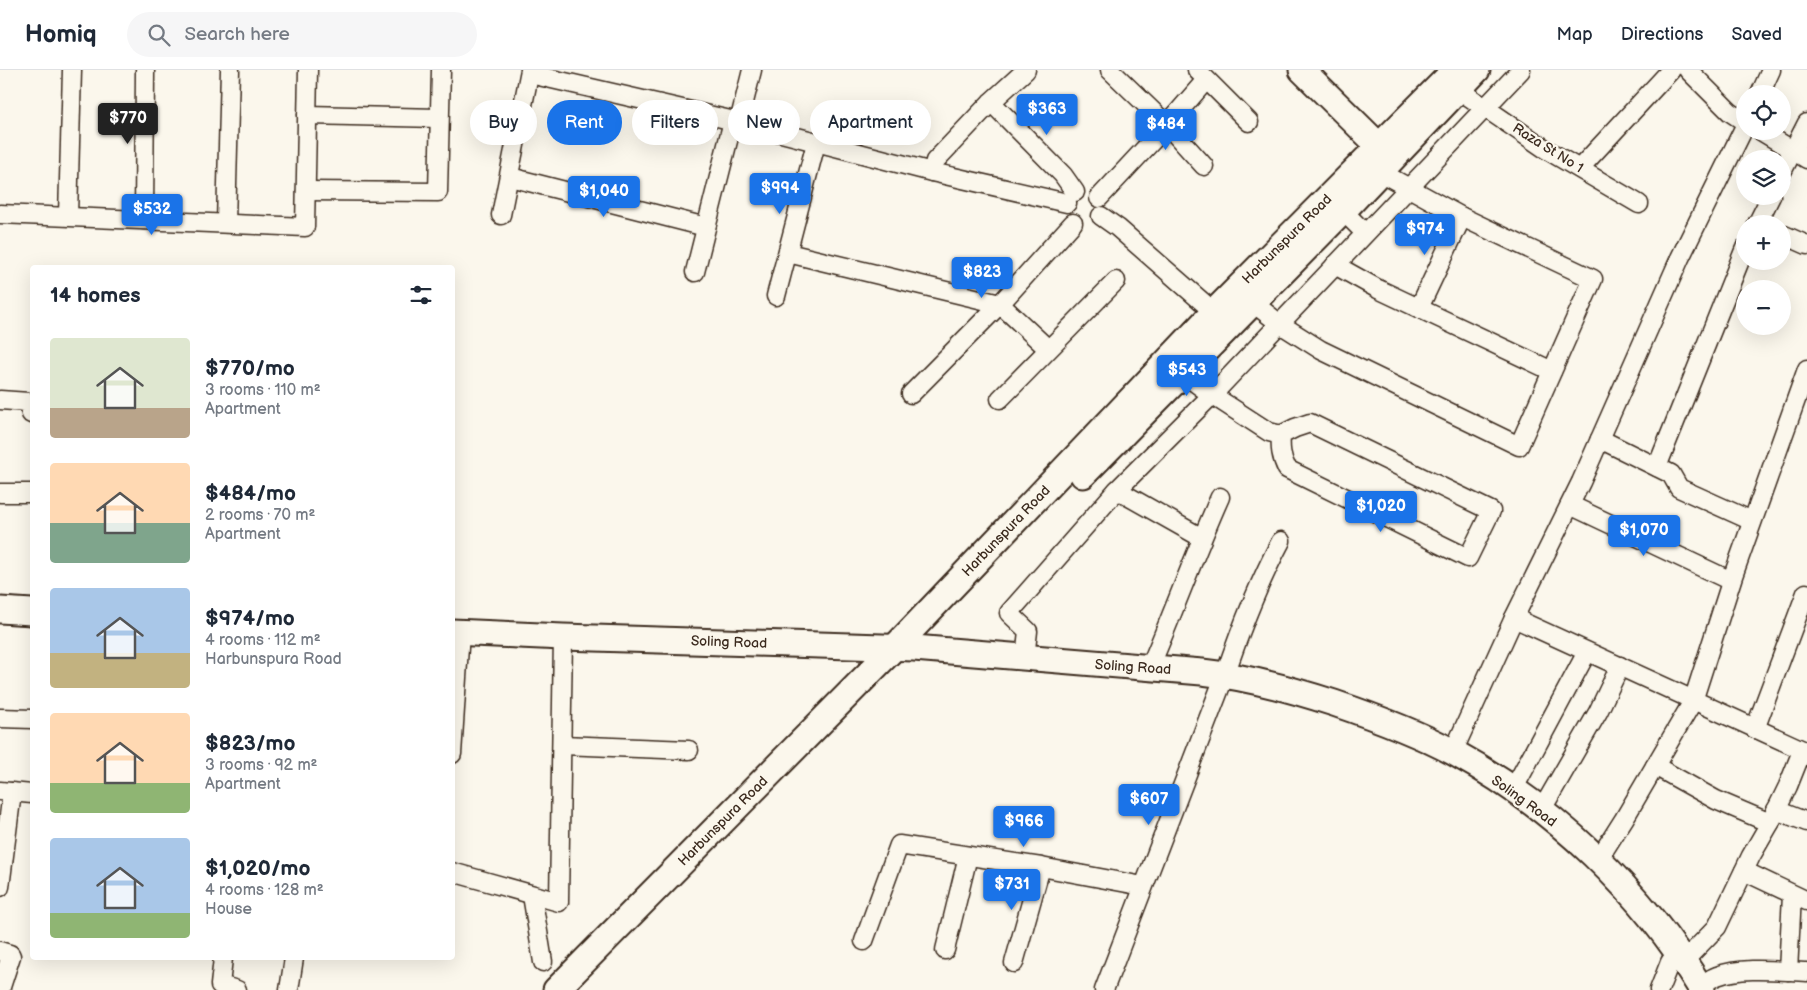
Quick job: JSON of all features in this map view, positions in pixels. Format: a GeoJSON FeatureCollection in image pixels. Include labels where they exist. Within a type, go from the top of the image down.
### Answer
{"type":"FeatureCollection","features":[{"type":"Feature","properties":{"kind":"main road"},"geometry":{"type":"LineString","coordinates":[[1302,70],[1379,146]]}},
{"type":"Feature","properties":{"kind":"main road","name":"Harbunspura Road"},"geometry":{"type":"LineString","coordinates":[[581,990],[904,648],[1214,312],[1379,146],[1453,80],[1477,70]]}},
{"type":"Feature","properties":{"kind":"main road","name":"Harbunspura Road"},"geometry":{"type":"LineString","coordinates":[[556,990],[1182,373],[1343,210],[1380,172],[1453,80]]}},
{"type":"Feature","properties":{"kind":"main road"},"geometry":{"type":"LineString","coordinates":[[0,610],[30,612]]}},
{"type":"Feature","properties":{"kind":"main road","name":"Soling Road"},"geometry":{"type":"LineString","coordinates":[[456,632],[904,648],[1225,674],[1275,684],[1342,706],[1453,752],[1513,790],[1541,811],[1598,860],[1642,907],[1677,962],[1701,988]]}},
{"type":"Feature","properties":{"kind":"street"},"geometry":{"type":"LineString","coordinates":[[68,216],[72,70]]}},
{"type":"Feature","properties":{"kind":"street"},"geometry":{"type":"LineString","coordinates":[[144,220],[145,70]]}},
{"type":"Feature","properties":{"kind":"street"},"geometry":{"type":"LineString","coordinates":[[226,223],[230,70]]}},
{"type":"Feature","properties":{"kind":"street"},"geometry":{"type":"LineString","coordinates":[[0,214],[305,227],[308,70]]}},
{"type":"Feature","properties":{"kind":"street"},"geometry":{"type":"LineString","coordinates":[[306,192],[438,192],[441,70]]}},
{"type":"Feature","properties":{"kind":"street"},"geometry":{"type":"LineString","coordinates":[[743,100],[752,70]]}},
{"type":"Feature","properties":{"kind":"street"},"geometry":{"type":"LineString","coordinates":[[932,172],[935,161],[991,102],[1026,70]]}},
{"type":"Feature","properties":{"kind":"street"},"geometry":{"type":"LineString","coordinates":[[1110,70],[1168,124],[1204,166]]}},
{"type":"Feature","properties":{"kind":"street"},"geometry":{"type":"LineString","coordinates":[[1025,658],[1028,631],[1009,614],[1117,490],[1212,395],[1521,70]]}},
{"type":"Feature","properties":{"kind":"street"},"geometry":{"type":"LineString","coordinates":[[1580,168],[1671,70]]}},
{"type":"Feature","properties":{"kind":"street"},"geometry":{"type":"LineString","coordinates":[[1688,70],[1736,116]]}},
{"type":"Feature","properties":{"kind":"street"},"geometry":{"type":"LineString","coordinates":[[1764,85],[1772,70]]}},
{"type":"Feature","properties":{"kind":"street"},"geometry":{"type":"LineString","coordinates":[[501,215],[530,72],[728,120]]}},
{"type":"Feature","properties":{"kind":"street"},"geometry":{"type":"LineString","coordinates":[[1099,198],[1168,124],[1202,75],[1249,122]]}},
{"type":"Feature","properties":{"kind":"street","name":"Raza St No 1"},"geometry":{"type":"LineString","coordinates":[[1453,80],[1486,107],[1548,150],[1639,204]]}},
{"type":"Feature","properties":{"kind":"street"},"geometry":{"type":"LineString","coordinates":[[991,102],[1063,175],[1071,198]]}},
{"type":"Feature","properties":{"kind":"street"},"geometry":{"type":"LineString","coordinates":[[307,115],[439,118]]}},
{"type":"Feature","properties":{"kind":"street"},"geometry":{"type":"LineString","coordinates":[[1776,140],[1800,155],[1807,123]]}},
{"type":"Feature","properties":{"kind":"street"},"geometry":{"type":"LineString","coordinates":[[1453,752],[1514,618],[1600,439],[1680,258],[1738,140]]}},
{"type":"Feature","properties":{"kind":"street"},"geometry":{"type":"LineString","coordinates":[[695,272],[729,145]]}},
{"type":"Feature","properties":{"kind":"street"},"geometry":{"type":"LineString","coordinates":[[776,296],[815,145]]}},
{"type":"Feature","properties":{"kind":"street"},"geometry":{"type":"LineString","coordinates":[[824,145],[932,172],[1071,198]]}},
{"type":"Feature","properties":{"kind":"street"},"geometry":{"type":"LineString","coordinates":[[1252,302],[1280,324],[1321,350],[1519,446],[1593,279],[1462,217],[1380,172]]}},
{"type":"Feature","properties":{"kind":"street"},"geometry":{"type":"LineString","coordinates":[[510,177],[706,227]]}},
{"type":"Feature","properties":{"kind":"street"},"geometry":{"type":"LineString","coordinates":[[1084,190],[1095,194],[1099,198],[1102,209],[1096,222],[1088,226],[1072,223],[1066,210],[1071,198],[1084,190]]}},
{"type":"Feature","properties":{"kind":"street"},"geometry":{"type":"LineString","coordinates":[[1343,210],[1365,234]]}},
{"type":"Feature","properties":{"kind":"street"},"geometry":{"type":"LineString","coordinates":[[1100,216],[1118,228],[1214,312]]}},
{"type":"Feature","properties":{"kind":"street"},"geometry":{"type":"LineString","coordinates":[[1419,308],[1462,217]]}},
{"type":"Feature","properties":{"kind":"street"},"geometry":{"type":"LineString","coordinates":[[911,394],[1000,304],[1072,223]]}},
{"type":"Feature","properties":{"kind":"street"},"geometry":{"type":"LineString","coordinates":[[1791,238],[1807,244]]}},
{"type":"Feature","properties":{"kind":"street"},"geometry":{"type":"LineString","coordinates":[[788,253],[1000,304],[1048,349]]}},
{"type":"Feature","properties":{"kind":"street"},"geometry":{"type":"LineString","coordinates":[[1335,265],[1378,289],[1552,371]]}},
{"type":"Feature","properties":{"kind":"street"},"geometry":{"type":"LineString","coordinates":[[1657,467],[1736,270]]}},
{"type":"Feature","properties":{"kind":"street"},"geometry":{"type":"LineString","coordinates":[[1000,399],[1116,281]]}},
{"type":"Feature","properties":{"kind":"street"},"geometry":{"type":"LineString","coordinates":[[1598,860],[1693,701],[1731,581],[1807,369]]}},
{"type":"Feature","properties":{"kind":"street"},"geometry":{"type":"LineString","coordinates":[[1182,373],[1269,432],[1281,436],[1295,428],[1310,424],[1491,511],[1468,558],[1287,469],[1282,459],[1280,448],[1281,436]]}},
{"type":"Feature","properties":{"kind":"street"},"geometry":{"type":"LineString","coordinates":[[0,400],[29,402],[30,408]]}},
{"type":"Feature","properties":{"kind":"street"},"geometry":{"type":"LineString","coordinates":[[1600,439],[1671,474],[1679,488],[1752,521]]}},
{"type":"Feature","properties":{"kind":"street"},"geometry":{"type":"LineString","coordinates":[[1117,490],[1202,538]]}},
{"type":"Feature","properties":{"kind":"street"},"geometry":{"type":"LineString","coordinates":[[0,493],[30,493]]}},
{"type":"Feature","properties":{"kind":"street"},"geometry":{"type":"LineString","coordinates":[[1150,668],[1220,497]]}},
{"type":"Feature","properties":{"kind":"street"},"geometry":{"type":"LineString","coordinates":[[1570,504],[1731,581]]}},
{"type":"Feature","properties":{"kind":"street"},"geometry":{"type":"LineString","coordinates":[[1104,990],[1225,674],[1240,628],[1281,541]]}},
{"type":"Feature","properties":{"kind":"street"},"geometry":{"type":"LineString","coordinates":[[1755,729],[1807,594]]}},
{"type":"Feature","properties":{"kind":"street"},"geometry":{"type":"LineString","coordinates":[[1514,618],[1804,752],[1717,927],[1677,962],[1660,990]]}},
{"type":"Feature","properties":{"kind":"street"},"geometry":{"type":"LineString","coordinates":[[455,662],[456,632]]}},
{"type":"Feature","properties":{"kind":"street"},"geometry":{"type":"LineString","coordinates":[[455,873],[559,902],[563,637]]}},
{"type":"Feature","properties":{"kind":"street"},"geometry":{"type":"LineString","coordinates":[[1513,790],[1587,652]]}},
{"type":"Feature","properties":{"kind":"street"},"geometry":{"type":"LineString","coordinates":[[1541,811],[1598,712],[1620,666]]}},
{"type":"Feature","properties":{"kind":"street"},"geometry":{"type":"LineString","coordinates":[[0,718],[30,719]]}},
{"type":"Feature","properties":{"kind":"street"},"geometry":{"type":"LineString","coordinates":[[562,745],[689,750]]}},
{"type":"Feature","properties":{"kind":"street"},"geometry":{"type":"LineString","coordinates":[[1655,766],[1716,800],[1773,817],[1807,822]]}},
{"type":"Feature","properties":{"kind":"street"},"geometry":{"type":"LineString","coordinates":[[0,887],[6,792],[30,794]]}},
{"type":"Feature","properties":{"kind":"street"},"geometry":{"type":"LineString","coordinates":[[864,941],[899,846],[1041,867],[1143,886]]}},
{"type":"Feature","properties":{"kind":"street"},"geometry":{"type":"LineString","coordinates":[[945,950],[968,856]]}},
{"type":"Feature","properties":{"kind":"street"},"geometry":{"type":"LineString","coordinates":[[1014,963],[1041,867]]}},
{"type":"Feature","properties":{"kind":"street"},"geometry":{"type":"LineString","coordinates":[[1744,871],[1800,898],[1788,971]]}},
{"type":"Feature","properties":{"kind":"street"},"geometry":{"type":"LineString","coordinates":[[532,895],[543,962]]}},
{"type":"Feature","properties":{"kind":"street"},"geometry":{"type":"LineString","coordinates":[[0,951],[10,954],[0,990]]}},
{"type":"Feature","properties":{"kind":"street"},"geometry":{"type":"LineString","coordinates":[[223,960],[220,985],[237,990]]}},
{"type":"Feature","properties":{"kind":"street"},"geometry":{"type":"LineString","coordinates":[[289,990],[294,960]]}},
{"type":"Feature","properties":{"kind":"street"},"geometry":{"type":"LineString","coordinates":[[1701,988],[1716,976],[1739,971],[1807,972]]}}]}
